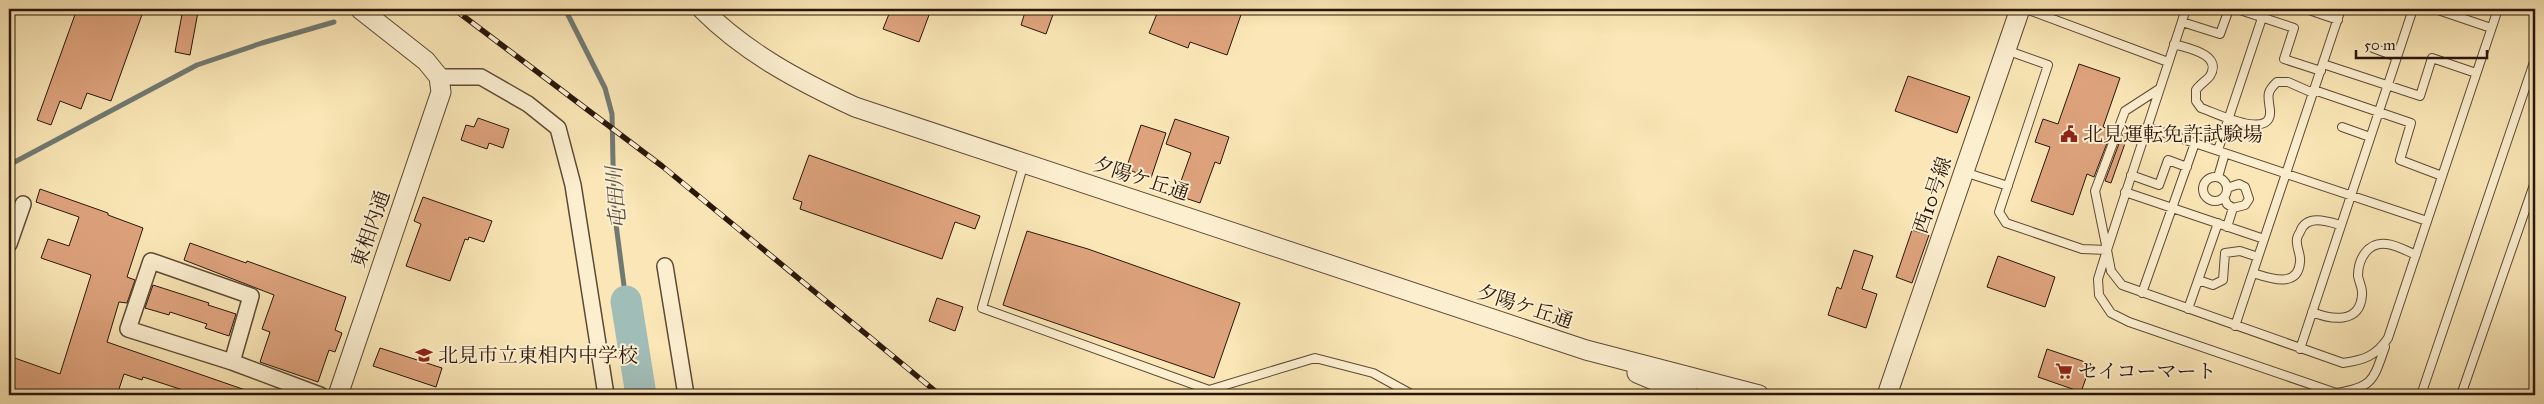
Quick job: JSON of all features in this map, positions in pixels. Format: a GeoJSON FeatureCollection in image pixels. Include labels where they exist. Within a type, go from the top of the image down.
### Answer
{"type":"FeatureCollection","features":[{"type":"Feature","properties":{"kind":"street"},"geometry":{"type":"LineString","coordinates":[[360,9],[426,60],[439,77],[481,77],[528,104],[558,128],[574,185],[606,395]]}},
{"type":"Feature","properties":{"kind":"street","name":"夕陽ケ丘通"},"geometry":{"type":"LineString","coordinates":[[702,9],[762,59],[807,84],[855,107],[1586,350],[1759,395]]}},
{"type":"Feature","properties":{"kind":"street","name":"西10号線"},"geometry":{"type":"LineString","coordinates":[[1887,395],[2020,9]]}},
{"type":"Feature","properties":{"kind":"street","name":"東相内通"},"geometry":{"type":"LineString","coordinates":[[338,395],[441,92],[439,77]]}},
{"type":"Feature","properties":{"kind":"street"},"geometry":{"type":"LineString","coordinates":[[9,244],[23,204]]}},
{"type":"Feature","properties":{"kind":"street"},"geometry":{"type":"LineString","coordinates":[[232,362],[251,296],[150,261],[128,329],[232,362],[320,395]]}},
{"type":"Feature","properties":{"kind":"street"},"geometry":{"type":"LineString","coordinates":[[665,266],[686,395]]}},
{"type":"Feature","properties":{"kind":"street","name":"夕陽ケ丘通"},"geometry":{"type":"LineString","coordinates":[[1586,350],[1689,395]]}},
{"type":"Feature","properties":{"kind":"lane"},"geometry":{"type":"LineString","coordinates":[[2026,9],[2168,62]]}},
{"type":"Feature","properties":{"kind":"lane"},"geometry":{"type":"LineString","coordinates":[[2186,9],[2098,279],[2099,295],[2110,313],[2129,322],[2336,393],[2359,389],[2375,377],[2498,9]]}},
{"type":"Feature","properties":{"kind":"lane"},"geometry":{"type":"LineString","coordinates":[[2182,22],[2220,34],[2229,9]]}},
{"type":"Feature","properties":{"kind":"lane"},"geometry":{"type":"LineString","coordinates":[[2237,9],[2294,28],[2284,59],[2322,67],[2420,96],[2432,58],[2476,73]]}},
{"type":"Feature","properties":{"kind":"lane"},"geometry":{"type":"LineString","coordinates":[[2218,177],[2229,117],[2265,9]]}},
{"type":"Feature","properties":{"kind":"lane"},"geometry":{"type":"LineString","coordinates":[[2306,9],[2338,20]]}},
{"type":"Feature","properties":{"kind":"lane"},"geometry":{"type":"LineString","coordinates":[[2235,326],[2342,9]]}},
{"type":"Feature","properties":{"kind":"lane"},"geometry":{"type":"LineString","coordinates":[[2300,349],[2413,9]]}},
{"type":"Feature","properties":{"kind":"lane"},"geometry":{"type":"LineString","coordinates":[[2435,9],[2491,28]]}},
{"type":"Feature","properties":{"kind":"lane"},"geometry":{"type":"LineString","coordinates":[[2458,9],[2460,17]]}},
{"type":"Feature","properties":{"kind":"lane"},"geometry":{"type":"LineString","coordinates":[[2174,44],[2205,54],[2211,61],[2212,70],[2196,90],[2196,101],[2201,108],[2251,126],[2260,125],[2267,120],[2270,112],[2267,98],[2269,89],[2277,82],[2288,82],[2411,123],[2400,160],[2442,176]]}},
{"type":"Feature","properties":{"kind":"lane"},"geometry":{"type":"LineString","coordinates":[[2373,48],[2397,57]]}},
{"type":"Feature","properties":{"kind":"lane"},"geometry":{"type":"LineString","coordinates":[[2006,50],[2048,65],[1999,212],[2006,223],[2082,249],[2107,250]]}},
{"type":"Feature","properties":{"kind":"lane"},"geometry":{"type":"LineString","coordinates":[[2421,395],[2535,59]]}},
{"type":"Feature","properties":{"kind":"lane"},"geometry":{"type":"LineString","coordinates":[[2159,89],[2125,111],[2095,192],[2111,271],[2122,285],[2343,363],[2365,360],[2380,350],[2388,338]]}},
{"type":"Feature","properties":{"kind":"lane"},"geometry":{"type":"LineString","coordinates":[[2147,127],[2427,221]]}},
{"type":"Feature","properties":{"kind":"lane"},"geometry":{"type":"LineString","coordinates":[[2342,128],[2370,137]]}},
{"type":"Feature","properties":{"kind":"lane"},"geometry":{"type":"LineString","coordinates":[[2142,293],[2195,143]]}},
{"type":"Feature","properties":{"kind":"lane"},"geometry":{"type":"LineString","coordinates":[[2131,175],[2159,185],[2168,160],[2187,167]]}},
{"type":"Feature","properties":{"kind":"lane"},"geometry":{"type":"LineString","coordinates":[[1024,163],[982,308],[1209,390],[1315,358],[1373,373],[1413,395]]}},
{"type":"Feature","properties":{"kind":"lane"},"geometry":{"type":"LineString","coordinates":[[1964,172],[2008,186]]}},
{"type":"Feature","properties":{"kind":"lane"},"geometry":{"type":"LineString","coordinates":[[2224,197],[2212,201],[2203,193],[2206,180],[2218,177],[2224,181],[2227,188],[2224,197],[2227,204],[2233,208],[2245,205],[2248,193],[2239,184],[2227,188]]}},
{"type":"Feature","properties":{"kind":"lane"},"geometry":{"type":"LineString","coordinates":[[2461,395],[2535,182]]}},
{"type":"Feature","properties":{"kind":"lane"},"geometry":{"type":"LineString","coordinates":[[2125,192],[2264,240]]}},
{"type":"Feature","properties":{"kind":"lane"},"geometry":{"type":"LineString","coordinates":[[2227,226],[2233,208]]}},
{"type":"Feature","properties":{"kind":"lane"},"geometry":{"type":"LineString","coordinates":[[2253,273],[2277,280],[2286,280],[2296,274],[2300,263],[2296,241],[2301,227],[2311,220],[2340,225]]}},
{"type":"Feature","properties":{"kind":"lane"},"geometry":{"type":"LineString","coordinates":[[2188,309],[2218,223]]}},
{"type":"Feature","properties":{"kind":"lane"},"geometry":{"type":"LineString","coordinates":[[2312,312],[2340,320],[2351,316],[2359,306],[2363,293],[2358,277],[2360,260],[2366,251],[2376,244],[2388,244],[2416,255]]}},
{"type":"Feature","properties":{"kind":"lane"},"geometry":{"type":"LineString","coordinates":[[2198,280],[2213,285],[2223,280],[2225,253],[2232,251],[2258,257]]}},
{"type":"Feature","properties":{"kind":"building"},"geometry":{"type":"Polygon","coordinates":[[[77,9],[144,9],[111,101],[87,93],[81,109],[60,101],[51,125],[37,120],[77,9]]]}},
{"type":"Feature","properties":{"kind":"building"},"geometry":{"type":"Polygon","coordinates":[[[183,9],[198,12],[190,55],[175,52],[183,9]]]}},
{"type":"Feature","properties":{"kind":"building"},"geometry":{"type":"Polygon","coordinates":[[[891,9],[912,9],[929,15],[919,42],[883,29],[891,9]]]}},
{"type":"Feature","properties":{"kind":"building"},"geometry":{"type":"Polygon","coordinates":[[[1026,9],[1055,9],[1046,34],[1021,25],[1026,9]]]}},
{"type":"Feature","properties":{"kind":"building"},"geometry":{"type":"Polygon","coordinates":[[[1159,9],[1243,9],[1227,55],[1190,42],[1188,48],[1149,33],[1159,9]]]}},
{"type":"Feature","properties":{"kind":"building","name":"北見運転免許試験場"},"geometry":{"type":"Polygon","coordinates":[[[2079,64],[2120,78],[2103,127],[2112,130],[2094,177],[2087,174],[2073,215],[2031,201],[2050,147],[2035,142],[2043,119],[2058,124],[2079,64]]]}},
{"type":"Feature","properties":{"kind":"building"},"geometry":{"type":"Polygon","coordinates":[[[1908,76],[1970,97],[1957,133],[1895,111],[1908,76]]]}},
{"type":"Feature","properties":{"kind":"building"},"geometry":{"type":"Polygon","coordinates":[[[478,118],[509,129],[503,148],[489,143],[487,149],[461,140],[466,125],[474,127],[478,118]]]}},
{"type":"Feature","properties":{"kind":"building"},"geometry":{"type":"Polygon","coordinates":[[[1175,119],[1229,137],[1220,164],[1215,162],[1200,203],[1176,195],[1191,153],[1166,144],[1175,119]]]}},
{"type":"Feature","properties":{"kind":"building"},"geometry":{"type":"Polygon","coordinates":[[[1141,125],[1166,133],[1151,178],[1126,169],[1141,125]]]}},
{"type":"Feature","properties":{"kind":"building"},"geometry":{"type":"Polygon","coordinates":[[[2123,133],[2128,135],[2111,183],[2105,181],[2123,133]]]}},
{"type":"Feature","properties":{"kind":"building"},"geometry":{"type":"Polygon","coordinates":[[[809,155],[980,216],[975,229],[955,222],[942,259],[800,209],[802,202],[793,199],[809,155]]]}},
{"type":"Feature","properties":{"kind":"building"},"geometry":{"type":"Polygon","coordinates":[[[40,189],[108,213],[108,215],[143,228],[127,277],[135,280],[127,303],[119,302],[107,342],[254,393],[254,395],[198,395],[143,377],[142,380],[124,374],[117,395],[9,395],[9,356],[60,374],[91,275],[41,258],[48,239],[69,246],[79,217],[36,202],[40,189]]]}},
{"type":"Feature","properties":{"kind":"building"},"geometry":{"type":"Polygon","coordinates":[[[423,197],[492,221],[484,242],[469,237],[468,240],[465,239],[450,281],[406,266],[421,224],[414,221],[423,197]]]}},
{"type":"Feature","properties":{"kind":"building"},"geometry":{"type":"Polygon","coordinates":[[[1912,230],[1929,235],[1912,283],[1896,277],[1912,230]]]}},
{"type":"Feature","properties":{"kind":"building"},"geometry":{"type":"Polygon","coordinates":[[[1027,231],[1088,249],[1240,303],[1214,378],[1003,305],[1027,231]]]}},
{"type":"Feature","properties":{"kind":"building"},"geometry":{"type":"Polygon","coordinates":[[[190,243],[246,263],[247,261],[346,297],[335,330],[342,333],[335,352],[329,350],[318,382],[260,362],[270,332],[262,329],[274,295],[184,260],[190,243]]]}},
{"type":"Feature","properties":{"kind":"building"},"geometry":{"type":"Polygon","coordinates":[[[1854,250],[1873,256],[1862,289],[1877,294],[1866,328],[1828,315],[1837,287],[1841,289],[1854,250]]]}},
{"type":"Feature","properties":{"kind":"building"},"geometry":{"type":"Polygon","coordinates":[[[1998,256],[2055,277],[2045,307],[1987,287],[1998,256]]]}},
{"type":"Feature","properties":{"kind":"building"},"geometry":{"type":"Polygon","coordinates":[[[153,285],[236,314],[229,336],[205,328],[207,324],[170,312],[169,315],[145,308],[153,285]]]}},
{"type":"Feature","properties":{"kind":"building"},"geometry":{"type":"Polygon","coordinates":[[[937,298],[963,307],[955,331],[929,321],[937,298]]]}},
{"type":"Feature","properties":{"kind":"building"},"geometry":{"type":"Polygon","coordinates":[[[380,348],[442,368],[436,387],[373,366],[380,348]]]}},
{"type":"Feature","properties":{"kind":"building","name":"セイコーマート"},"geometry":{"type":"Polygon","coordinates":[[[2047,349],[2091,364],[2081,392],[2038,377],[2047,349]]]}},
{"type":"Feature","properties":{"kind":"waterway","name":"屯田川"},"geometry":{"type":"LineString","coordinates":[[565,9],[605,88],[612,114],[614,209],[626,301]]}},
{"type":"Feature","properties":{"kind":"waterway"},"geometry":{"type":"LineString","coordinates":[[9,165],[197,65],[262,43],[334,22]]}},
{"type":"Feature","properties":{"kind":"waterway","name":"屯田川"},"geometry":{"type":"LineString","coordinates":[[626,301],[641,395]]}},
{"type":"Feature","properties":{"kind":"railway"},"geometry":{"type":"LineString","coordinates":[[454,9],[662,166],[940,395]]}},
{"type":"Feature","properties":{"kind":"place","name":"北見運転免許試験場"},"geometry":{"type":"Point","coordinates":[2069,134]}},
{"type":"Feature","properties":{"kind":"place","name":"北見市立東相内中学校"},"geometry":{"type":"Point","coordinates":[424,355]}},
{"type":"Feature","properties":{"kind":"place","name":"セイコーマート"},"geometry":{"type":"Point","coordinates":[2064,371]}}]}
